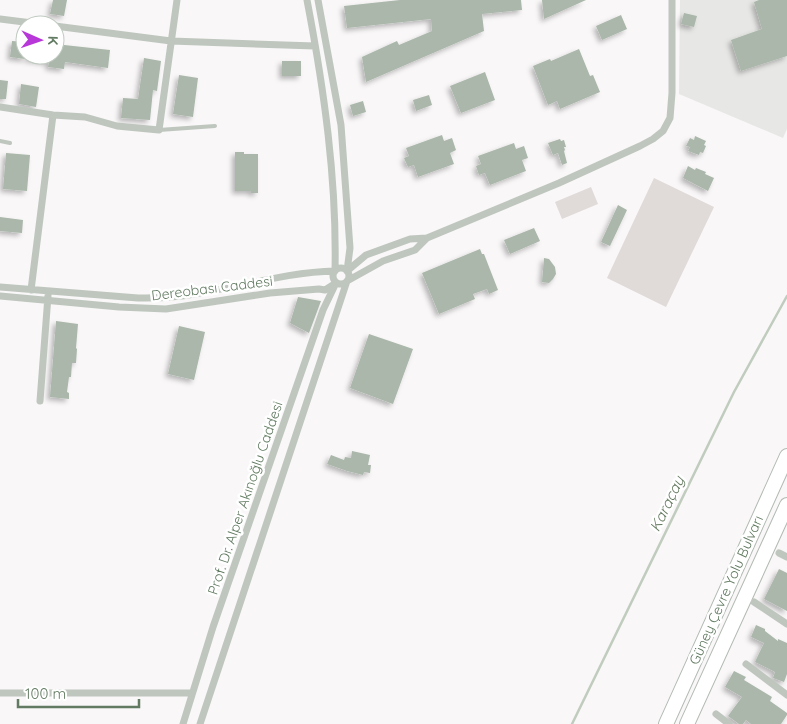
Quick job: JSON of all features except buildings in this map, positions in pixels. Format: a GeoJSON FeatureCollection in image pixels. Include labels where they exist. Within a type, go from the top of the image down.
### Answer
{"type":"FeatureCollection","features":[{"type":"Feature","properties":{"kind":"highway","name":"Güney Çevre Yolu Bulvarı"},"geometry":{"type":"LineString","coordinates":[[666,724],[787,456]]}},
{"type":"Feature","properties":{"kind":"highway","name":"Güney Çevre Yolu Bulvarı"},"geometry":{"type":"LineString","coordinates":[[687,724],[787,505]]}},
{"type":"Feature","properties":{"kind":"street"},"geometry":{"type":"LineString","coordinates":[[0,107],[53,115],[85,117],[117,126],[159,130],[177,0]]}},
{"type":"Feature","properties":{"kind":"street"},"geometry":{"type":"LineString","coordinates":[[306,0],[330,145],[335,259],[331,271],[336,283]]}},
{"type":"Feature","properties":{"kind":"street"},"geometry":{"type":"LineString","coordinates":[[318,0],[341,125],[350,248],[347,271],[348,281]]}},
{"type":"Feature","properties":{"kind":"street"},"geometry":{"type":"LineString","coordinates":[[347,271],[366,255],[410,240],[427,238],[568,179],[640,146],[663,131],[670,118],[672,93],[672,0]]}},
{"type":"Feature","properties":{"kind":"street"},"geometry":{"type":"LineString","coordinates":[[0,19],[15,21]]}},
{"type":"Feature","properties":{"kind":"street"},"geometry":{"type":"LineString","coordinates":[[65,27],[171,41],[315,46]]}},
{"type":"Feature","properties":{"kind":"street"},"geometry":{"type":"LineString","coordinates":[[31,290],[53,115]]}},
{"type":"Feature","properties":{"kind":"street"},"geometry":{"type":"LineString","coordinates":[[327,300],[325,290],[336,283],[343,284],[383,261],[414,250],[427,238]]}},
{"type":"Feature","properties":{"kind":"street"},"geometry":{"type":"LineString","coordinates":[[350,248],[364,257]]}},
{"type":"Feature","properties":{"kind":"street"},"geometry":{"type":"LineString","coordinates":[[331,271],[342,268],[347,271]]}},
{"type":"Feature","properties":{"kind":"street","name":"Dereobası Caddesi"},"geometry":{"type":"LineString","coordinates":[[0,287],[138,298],[172,297],[314,271],[331,271]]}},
{"type":"Feature","properties":{"kind":"street","name":"Prof. Dr. Alper Akınoğlu Caddesi"},"geometry":{"type":"LineString","coordinates":[[200,724],[348,281]]}},
{"type":"Feature","properties":{"kind":"street","name":"Prof. Dr. Alper Akınoğlu Caddesi"},"geometry":{"type":"LineString","coordinates":[[183,724],[216,618],[323,310],[336,283]]}},
{"type":"Feature","properties":{"kind":"street","name":"Dereobası Caddesi"},"geometry":{"type":"LineString","coordinates":[[0,296],[119,307],[166,308],[270,293],[325,290]]}},
{"type":"Feature","properties":{"kind":"street"},"geometry":{"type":"LineString","coordinates":[[40,401],[48,291]]}},
{"type":"Feature","properties":{"kind":"street"},"geometry":{"type":"LineString","coordinates":[[780,553],[787,557]]}},
{"type":"Feature","properties":{"kind":"street"},"geometry":{"type":"LineString","coordinates":[[754,602],[787,624]]}},
{"type":"Feature","properties":{"kind":"street"},"geometry":{"type":"LineString","coordinates":[[746,664],[787,695]]}},
{"type":"Feature","properties":{"kind":"street"},"geometry":{"type":"LineString","coordinates":[[0,693],[192,693]]}},
{"type":"Feature","properties":{"kind":"street"},"geometry":{"type":"LineString","coordinates":[[716,714],[730,724]]}},
{"type":"Feature","properties":{"kind":"lane"},"geometry":{"type":"LineString","coordinates":[[159,130],[215,126]]}},
{"type":"Feature","properties":{"kind":"lane"},"geometry":{"type":"LineString","coordinates":[[0,141],[10,143]]}},
{"type":"Feature","properties":{"kind":"shaded area"},"geometry":{"type":"Polygon","coordinates":[[[680,0],[787,0],[787,129],[783,138],[679,94],[680,0]]]}},
{"type":"Feature","properties":{"kind":"shaded area"},"geometry":{"type":"Polygon","coordinates":[[[654,178],[714,207],[666,307],[607,278],[654,178]]]}},
{"type":"Feature","properties":{"kind":"shaded area"},"geometry":{"type":"Polygon","coordinates":[[[591,187],[598,204],[562,219],[555,202],[591,187]]]}},
{"type":"Feature","properties":{"kind":"waterway","name":"Karaçay"},"geometry":{"type":"LineString","coordinates":[[572,724],[734,392],[787,296]]}}]}
